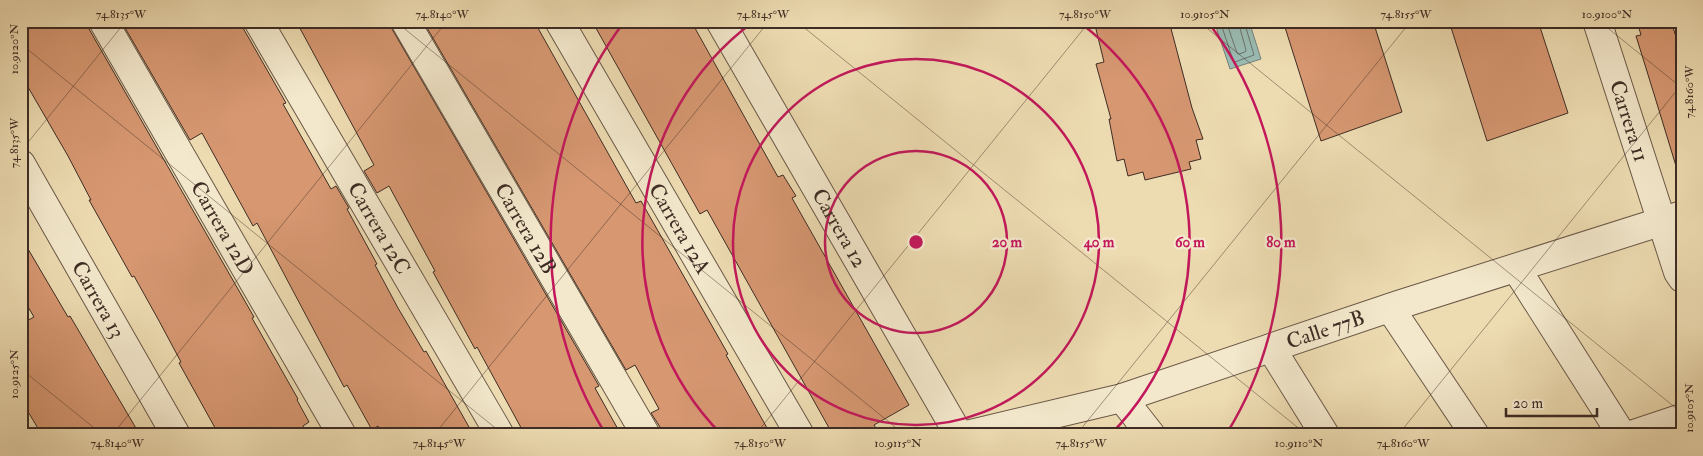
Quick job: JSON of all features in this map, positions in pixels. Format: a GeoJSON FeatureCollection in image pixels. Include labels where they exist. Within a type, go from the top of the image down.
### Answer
{"type":"FeatureCollection","features":[{"type":"Feature","properties":{"kind":"street","name":"Carrera 12D"},"geometry":{"type":"LineString","coordinates":[[103,21],[342,435]]}},
{"type":"Feature","properties":{"kind":"street","name":"Carrera 12C"},"geometry":{"type":"LineString","coordinates":[[258,21],[500,435]]}},
{"type":"Feature","properties":{"kind":"street","name":"Carrera 12B"},"geometry":{"type":"LineString","coordinates":[[405,21],[646,435]]}},
{"type":"Feature","properties":{"kind":"street","name":"Carrera 12A"},"geometry":{"type":"LineString","coordinates":[[559,21],[800,435]]}},
{"type":"Feature","properties":{"kind":"street","name":"Carrera 12"},"geometry":{"type":"LineString","coordinates":[[720,21],[959,435]]}},
{"type":"Feature","properties":{"kind":"street","name":"Carrera 11"},"geometry":{"type":"LineString","coordinates":[[1597,21],[1672,218],[1678,272],[1682,278]]}},
{"type":"Feature","properties":{"kind":"street","name":"Carrera 13"},"geometry":{"type":"LineString","coordinates":[[21,164],[176,435]]}},
{"type":"Feature","properties":{"kind":"street","name":"Calle 77B"},"geometry":{"type":"LineString","coordinates":[[966,435],[1122,398],[1390,308],[1672,218]]}},
{"type":"Feature","properties":{"kind":"street"},"geometry":{"type":"LineString","coordinates":[[1516,268],[1632,434],[1682,418]]}},
{"type":"Feature","properties":{"kind":"street"},"geometry":{"type":"LineString","coordinates":[[1390,308],[1475,435]]}},
{"type":"Feature","properties":{"kind":"street"},"geometry":{"type":"LineString","coordinates":[[1270,348],[1325,435]]}},
{"type":"Feature","properties":{"kind":"street"},"geometry":{"type":"LineString","coordinates":[[1122,398],[1150,435]]}},
{"type":"Feature","properties":{"kind":"water"},"geometry":{"type":"Polygon","coordinates":[[[1214,21],[1249,21],[1261,59],[1230,69],[1214,21]]]}},
{"type":"Feature","properties":{"kind":"building"},"geometry":{"type":"Polygon","coordinates":[[[32,21],[87,21],[89,29],[254,317],[252,318],[298,399],[309,422],[303,426],[307,435],[219,435],[179,363],[181,362],[158,319],[134,276],[132,277],[89,200],[91,200],[68,156],[21,75],[21,27],[32,21]]]}},
{"type":"Feature","properties":{"kind":"building"},"geometry":{"type":"Polygon","coordinates":[[[121,21],[239,21],[286,103],[283,104],[331,189],[336,186],[349,208],[347,209],[398,308],[424,352],[426,351],[469,427],[455,435],[383,435],[378,426],[372,430],[347,385],[344,387],[257,223],[253,226],[202,133],[190,140],[121,21]]]}},
{"type":"Feature","properties":{"kind":"building"},"geometry":{"type":"Polygon","coordinates":[[[296,21],[389,21],[599,386],[595,388],[619,431],[624,428],[628,435],[525,435],[477,347],[475,349],[389,186],[377,193],[364,171],[374,165],[296,21]]]}},
{"type":"Feature","properties":{"kind":"building"},"geometry":{"type":"Polygon","coordinates":[[[423,21],[534,21],[636,203],[641,201],[728,354],[726,355],[771,435],[662,435],[660,427],[651,413],[659,409],[635,365],[626,370],[423,21]]]}},
{"type":"Feature","properties":{"kind":"building"},"geometry":{"type":"Polygon","coordinates":[[[592,21],[691,21],[778,177],[783,175],[796,196],[792,198],[909,405],[874,425],[880,435],[833,435],[707,210],[700,214],[592,21]]]}},
{"type":"Feature","properties":{"kind":"building"},"geometry":{"type":"Polygon","coordinates":[[[1094,21],[1169,21],[1192,108],[1203,139],[1196,140],[1201,159],[1189,162],[1191,169],[1145,180],[1143,172],[1128,176],[1124,159],[1117,161],[1109,119],[1111,119],[1096,64],[1104,62],[1094,21]]]}},
{"type":"Feature","properties":{"kind":"building"},"geometry":{"type":"Polygon","coordinates":[[[1283,21],[1373,21],[1402,112],[1321,141],[1283,21]]]}},
{"type":"Feature","properties":{"kind":"building"},"geometry":{"type":"Polygon","coordinates":[[[1449,21],[1538,21],[1568,113],[1487,141],[1449,21]]]}},
{"type":"Feature","properties":{"kind":"building"},"geometry":{"type":"Polygon","coordinates":[[[1637,21],[1671,21],[1682,56],[1682,165],[1676,166],[1636,36],[1641,35],[1637,21]]]}},
{"type":"Feature","properties":{"kind":"building"},"geometry":{"type":"Polygon","coordinates":[[[21,237],[140,435],[42,435],[21,400],[21,324],[34,317],[21,295],[21,237]]]}}]}
